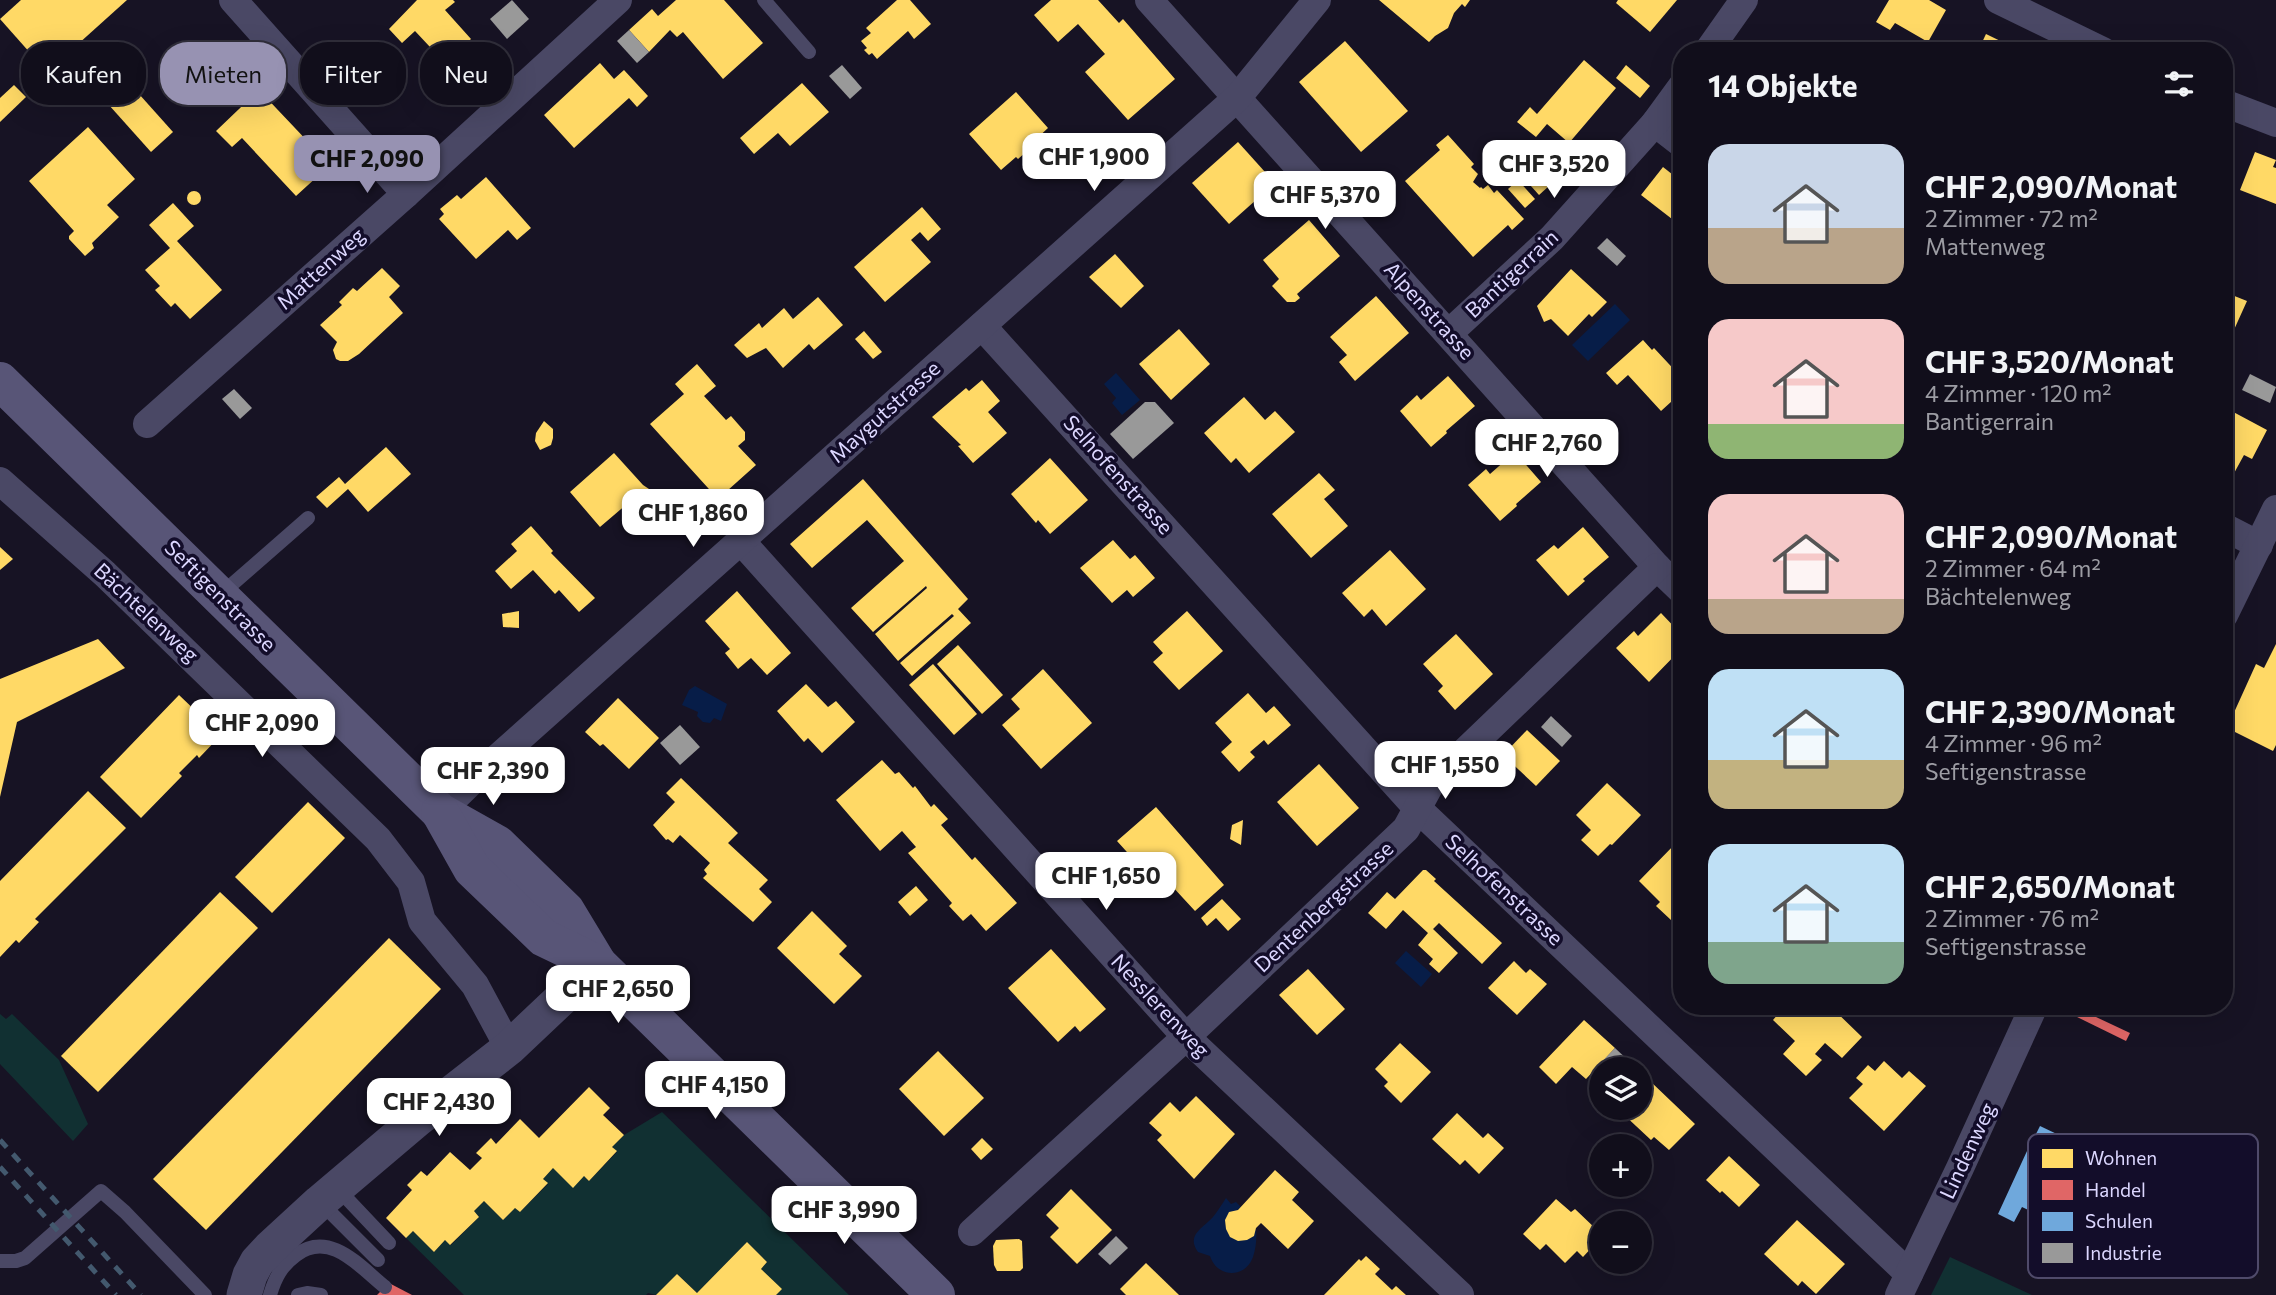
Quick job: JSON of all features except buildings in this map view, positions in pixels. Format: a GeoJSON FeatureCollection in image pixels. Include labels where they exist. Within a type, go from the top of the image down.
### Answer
{"type":"FeatureCollection","features":[{"type":"Feature","properties":{"kind":"main road","name":"Seftigenstrasse"},"geometry":{"type":"LineString","coordinates":[[0,381],[440,811],[496,844],[566,911],[598,964],[936,1295]]}},
{"type":"Feature","properties":{"kind":"street"},"geometry":{"type":"LineString","coordinates":[[233,0],[406,194]]}},
{"type":"Feature","properties":{"kind":"street","name":"Mattenweg"},"geometry":{"type":"LineString","coordinates":[[147,424],[406,194],[618,0]]}},
{"type":"Feature","properties":{"kind":"street","name":"Alpenstrasse"},"geometry":{"type":"LineString","coordinates":[[1149,0],[1673,582]]}},
{"type":"Feature","properties":{"kind":"street","name":"Maygutstrasse"},"geometry":{"type":"LineString","coordinates":[[440,811],[1238,97],[1317,0]]}},
{"type":"Feature","properties":{"kind":"street"},"geometry":{"type":"LineString","coordinates":[[1714,42],[1744,0]]}},
{"type":"Feature","properties":{"kind":"street"},"geometry":{"type":"LineString","coordinates":[[1998,0],[2084,42]]}},
{"type":"Feature","properties":{"kind":"street","name":"Bantigerrain"},"geometry":{"type":"LineString","coordinates":[[1449,333],[1552,238],[1655,123],[1673,98]]}},
{"type":"Feature","properties":{"kind":"street"},"geometry":{"type":"LineString","coordinates":[[2233,106],[2276,123]]}},
{"type":"Feature","properties":{"kind":"street"},"geometry":{"type":"LineString","coordinates":[[1655,123],[1673,137]]}},
{"type":"Feature","properties":{"kind":"street","name":"Selhofenstrasse"},"geometry":{"type":"LineString","coordinates":[[982,326],[1418,809],[1904,1285]]}},
{"type":"Feature","properties":{"kind":"street","name":"Bächtelenweg"},"geometry":{"type":"LineString","coordinates":[[0,481],[114,582],[379,839],[411,882],[422,921],[475,985],[509,1048]]}},
{"type":"Feature","properties":{"kind":"street"},"geometry":{"type":"LineString","coordinates":[[2233,597],[2276,509]]}},
{"type":"Feature","properties":{"kind":"street"},"geometry":{"type":"LineString","coordinates":[[2233,532],[2259,545]]}},
{"type":"Feature","properties":{"kind":"street","name":"Nesslerenweg"},"geometry":{"type":"LineString","coordinates":[[740,540],[1186,1037],[1460,1295]]}},
{"type":"Feature","properties":{"kind":"street","name":"Dentenbergstrasse"},"geometry":{"type":"LineString","coordinates":[[972,1232],[1186,1037],[1406,829],[1430,785],[1657,567]]}},
{"type":"Feature","properties":{"kind":"street"},"geometry":{"type":"LineString","coordinates":[[244,1295],[257,1262],[328,1195],[418,1119],[509,1048],[598,964]]}},
{"type":"Feature","properties":{"kind":"street","name":"Lindenweg"},"geometry":{"type":"LineString","coordinates":[[1904,1285],[2030,1015]]}},
{"type":"Feature","properties":{"kind":"lane"},"geometry":{"type":"LineString","coordinates":[[764,0],[809,52]]}},
{"type":"Feature","properties":{"kind":"lane"},"geometry":{"type":"LineString","coordinates":[[220,594],[308,518]]}},
{"type":"Feature","properties":{"kind":"lane"},"geometry":{"type":"LineString","coordinates":[[0,1261],[25,1258],[101,1191],[125,1212],[205,1295]]}},
{"type":"Feature","properties":{"kind":"lane"},"geometry":{"type":"LineString","coordinates":[[328,1195],[388,1243]]}},
{"type":"Feature","properties":{"kind":"lane"},"geometry":{"type":"LineString","coordinates":[[328,1195],[378,1260]]}},
{"type":"Feature","properties":{"kind":"lane"},"geometry":{"type":"LineString","coordinates":[[270,1295],[279,1271],[289,1261],[300,1252],[321,1245],[345,1254],[385,1287]]}},
{"type":"Feature","properties":{"kind":"lane"},"geometry":{"type":"LineString","coordinates":[[298,1295],[321,1295]]}},
{"type":"Feature","properties":{"kind":"green space"},"geometry":{"type":"Polygon","coordinates":[[[0,1014],[6,1019],[12,1014],[59,1060],[88,1124],[73,1141],[0,1064],[0,1014]]]}},
{"type":"Feature","properties":{"kind":"green space"},"geometry":{"type":"Polygon","coordinates":[[[662,1112],[849,1295],[776,1295],[781,1289],[761,1269],[767,1262],[747,1242],[697,1293],[677,1274],[656,1295],[464,1295],[406,1238],[413,1231],[434,1252],[445,1240],[451,1245],[479,1217],[474,1211],[484,1201],[503,1220],[515,1208],[520,1212],[548,1184],[543,1179],[553,1168],[584,1176],[589,1181],[617,1152],[612,1147],[624,1135],[662,1112]]]}},
{"type":"Feature","properties":{"kind":"green space"},"geometry":{"type":"Polygon","coordinates":[[[1950,1257],[2032,1295],[1931,1295],[1950,1257]]]}},
{"type":"Feature","properties":{"kind":"water"},"geometry":{"type":"Polygon","coordinates":[[[1615,304],[1630,320],[1588,361],[1572,345],[1615,304]]]}},
{"type":"Feature","properties":{"kind":"water"},"geometry":{"type":"Polygon","coordinates":[[[1116,373],[1140,400],[1122,415],[1112,403],[1116,398],[1104,384],[1116,373]]]}},
{"type":"Feature","properties":{"kind":"water"},"geometry":{"type":"Polygon","coordinates":[[[695,686],[727,704],[721,721],[714,718],[710,723],[703,722],[697,716],[698,712],[682,705],[689,690],[695,686]]]}},
{"type":"Feature","properties":{"kind":"water"},"geometry":{"type":"Polygon","coordinates":[[[1406,951],[1432,974],[1421,987],[1395,963],[1406,951]]]}},
{"type":"Feature","properties":{"kind":"water"},"geometry":{"type":"Polygon","coordinates":[[[1226,1198],[1231,1204],[1236,1202],[1241,1207],[1225,1220],[1230,1235],[1238,1240],[1248,1239],[1254,1236],[1256,1228],[1253,1257],[1244,1269],[1231,1273],[1219,1269],[1210,1256],[1198,1252],[1194,1241],[1197,1233],[1213,1217],[1226,1198]]]}},
{"type":"Feature","properties":{"kind":"railway"},"geometry":{"type":"LineString","coordinates":[[0,1140],[141,1295]]}},
{"type":"Feature","properties":{"kind":"railway"},"geometry":{"type":"LineString","coordinates":[[0,1167],[116,1295]]}}]}
